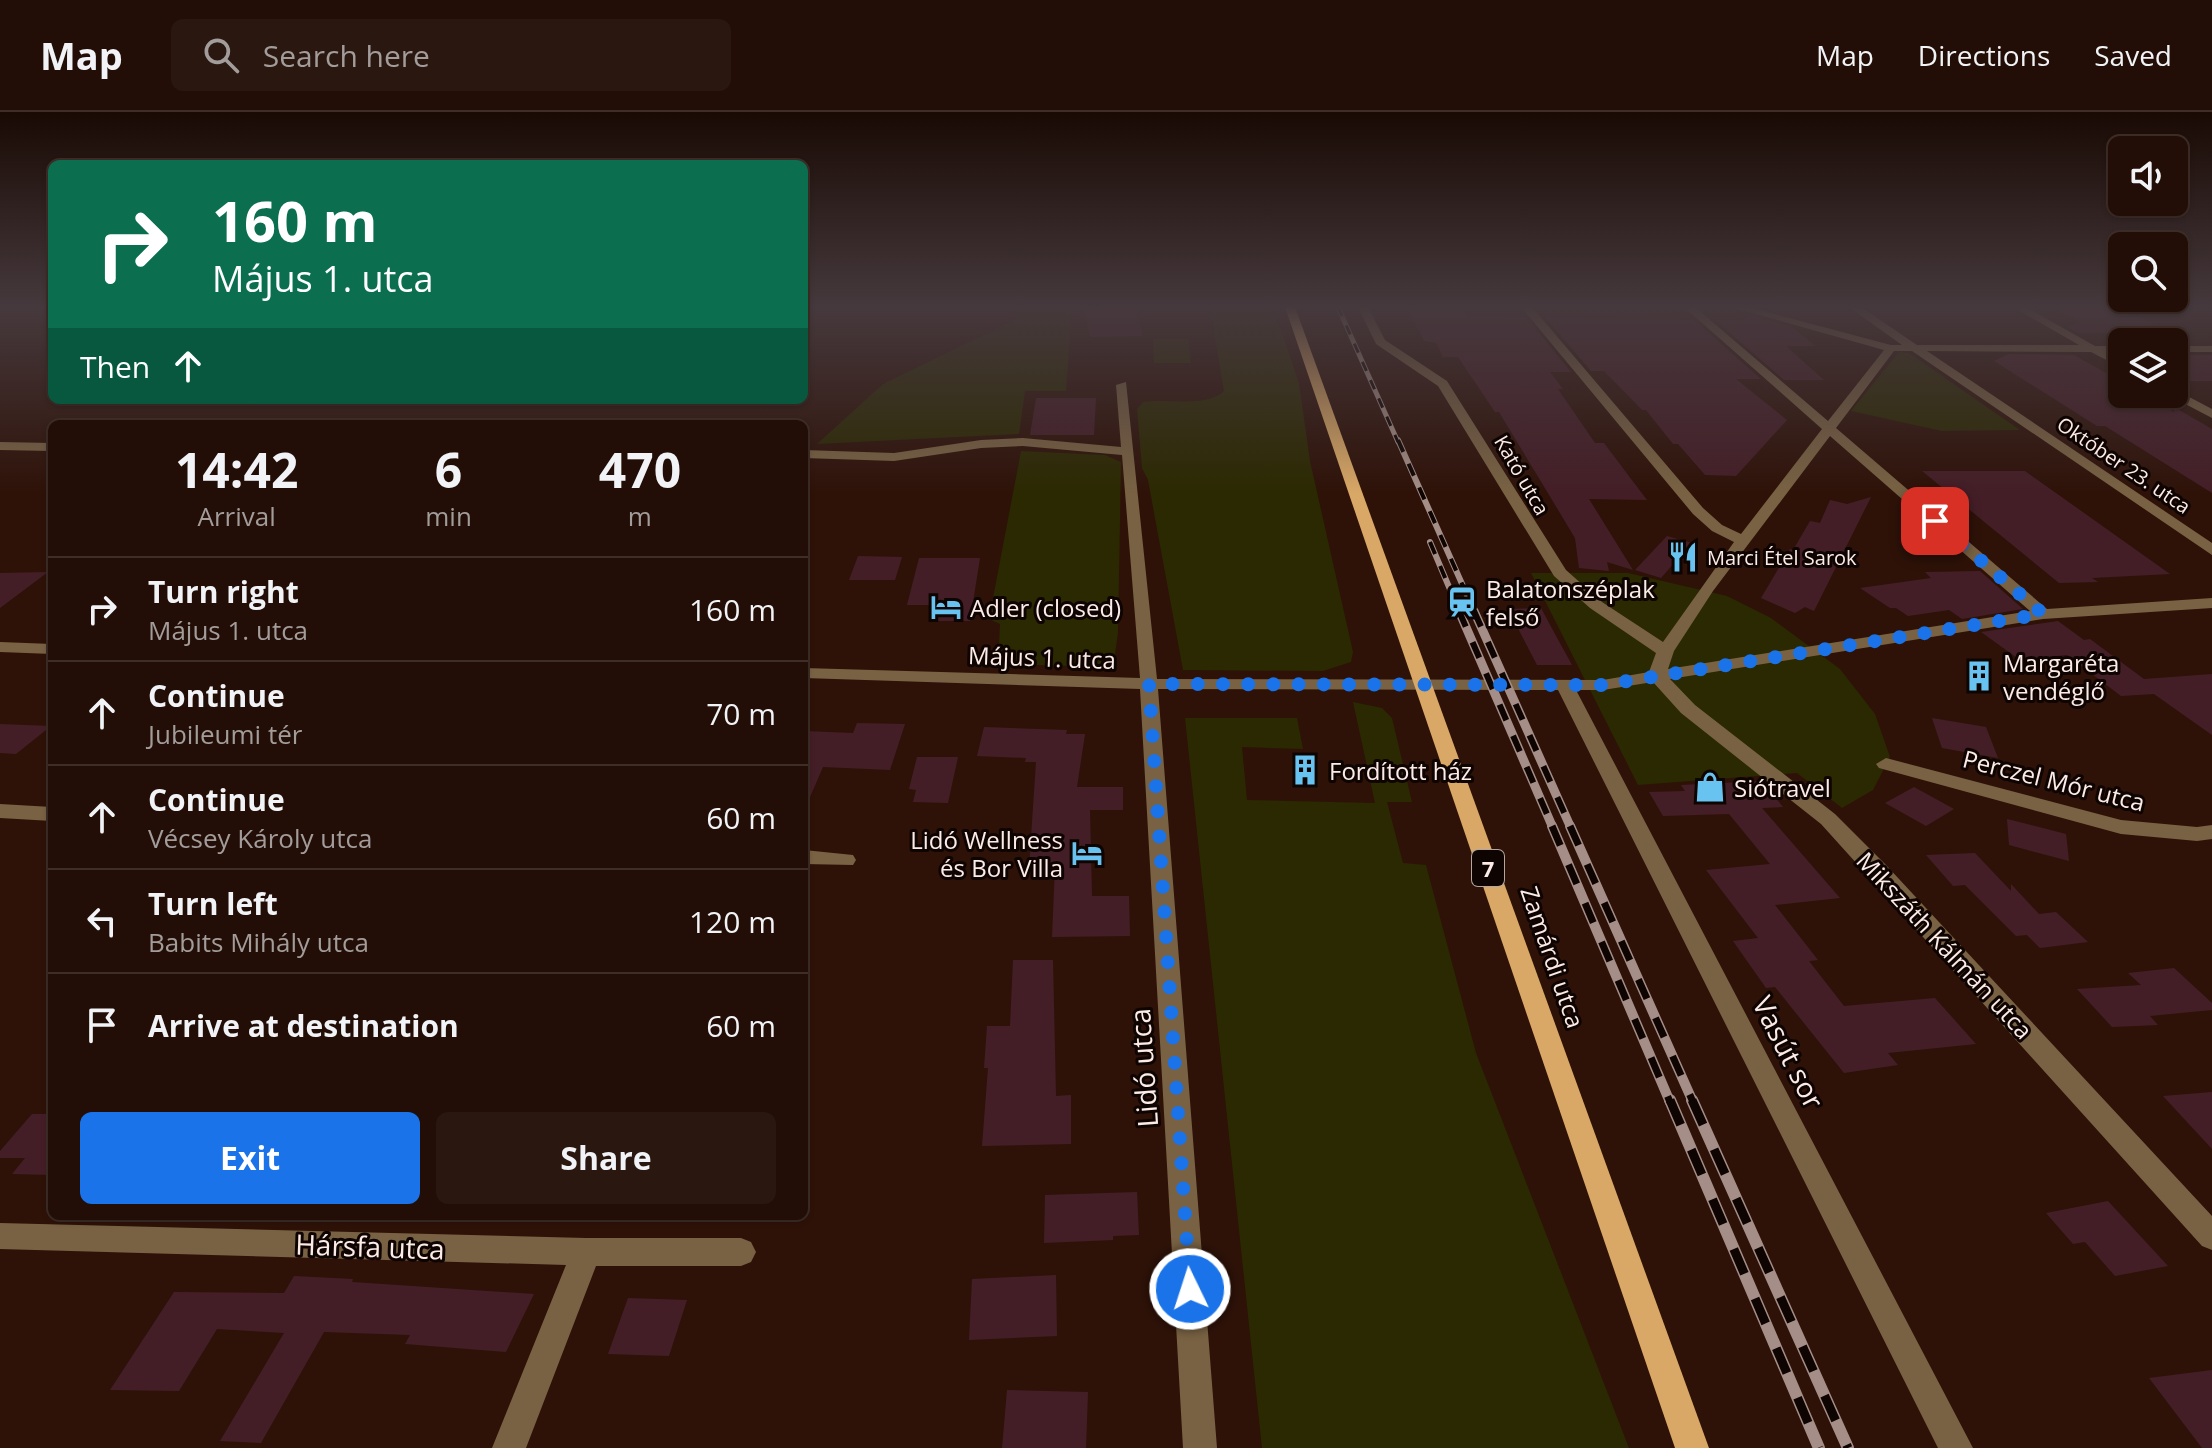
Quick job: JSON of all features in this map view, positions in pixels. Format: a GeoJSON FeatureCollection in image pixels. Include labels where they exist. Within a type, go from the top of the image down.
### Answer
{"type":"FeatureCollection","features":[{"type":"Feature","properties":{"kind":"main road","name":"Zamárdi utca"},"geometry":{"type":"LineString","coordinates":[[1312,369],[1692,1448]]}},
{"type":"Feature","properties":{"kind":"street","name":"Kató utca"},"geometry":{"type":"LineString","coordinates":[[1424,369],[1449,392],[1560,573],[1604,611],[1665,651]]}},
{"type":"Feature","properties":{"kind":"street"},"geometry":{"type":"LineString","coordinates":[[1579,369],[1698,511],[1717,528],[1741,540]]}},
{"type":"Feature","properties":{"kind":"street"},"geometry":{"type":"LineString","coordinates":[[1761,369],[2043,614]]}},
{"type":"Feature","properties":{"kind":"street"},"geometry":{"type":"LineString","coordinates":[[1657,676],[1665,651],[1741,540],[1875,369]]}},
{"type":"Feature","properties":{"kind":"street","name":"Október 23. utca"},"geometry":{"type":"LineString","coordinates":[[1946,369],[2212,550]]}},
{"type":"Feature","properties":{"kind":"street","name":"Lidó utca"},"geometry":{"type":"LineString","coordinates":[[1122,385],[1149,684],[1200,1448]]}},
{"type":"Feature","properties":{"kind":"street"},"geometry":{"type":"LineString","coordinates":[[2188,401],[2212,414]]}},
{"type":"Feature","properties":{"kind":"street"},"geometry":{"type":"LineString","coordinates":[[808,454],[894,457],[981,444],[1023,442],[1127,451]]}},
{"type":"Feature","properties":{"kind":"street"},"geometry":{"type":"LineString","coordinates":[[0,446],[48,447]]}},
{"type":"Feature","properties":{"kind":"street","name":"Május 1. utca"},"geometry":{"type":"LineString","coordinates":[[808,673],[1149,684],[1603,685],[2043,614],[2210,605]]}},
{"type":"Feature","properties":{"kind":"street"},"geometry":{"type":"LineString","coordinates":[[0,647],[48,649]]}},
{"type":"Feature","properties":{"kind":"street"},"geometry":{"type":"LineString","coordinates":[[0,660],[19,648]]}},
{"type":"Feature","properties":{"kind":"street","name":"Mikszáth Kálmán utca"},"geometry":{"type":"LineString","coordinates":[[1657,676],[1688,709],[1828,819],[2212,1237]]}},
{"type":"Feature","properties":{"kind":"street","name":"Vasút sor"},"geometry":{"type":"LineString","coordinates":[[1565,686],[1956,1448]]}},
{"type":"Feature","properties":{"kind":"street","name":"Perczel Mór utca"},"geometry":{"type":"LineString","coordinates":[[1886,764],[2121,827],[2207,838]]}},
{"type":"Feature","properties":{"kind":"street"},"geometry":{"type":"LineString","coordinates":[[0,811],[48,814]]}},
{"type":"Feature","properties":{"kind":"street"},"geometry":{"type":"LineString","coordinates":[[808,857],[845,860]]}},
{"type":"Feature","properties":{"kind":"street","name":"Hársfa utca"},"geometry":{"type":"LineString","coordinates":[[0,1236],[586,1252],[741,1252]]}},
{"type":"Feature","properties":{"kind":"street"},"geometry":{"type":"LineString","coordinates":[[509,1448],[586,1252]]}},
{"type":"Feature","properties":{"kind":"shaded area"},"geometry":{"type":"Polygon","coordinates":[[[913,369],[1068,369],[1066,391],[1025,391],[1019,434],[817,444],[883,384],[913,369]]]}},
{"type":"Feature","properties":{"kind":"shaded area"},"geometry":{"type":"Polygon","coordinates":[[[1220,369],[1294,369],[1310,461],[1353,652],[1351,662],[1323,671],[1183,670],[1148,480],[1142,468],[1137,409],[1143,402],[1197,401],[1224,391],[1220,369]]]}},
{"type":"Feature","properties":{"kind":"shaded area"},"geometry":{"type":"Polygon","coordinates":[[[1885,369],[1933,369],[2020,430],[1942,431],[1851,411],[1885,369]]]}},
{"type":"Feature","properties":{"kind":"shaded area"},"geometry":{"type":"Polygon","coordinates":[[[1021,451],[1105,455],[1121,462],[1118,633],[1113,667],[998,664],[1000,624],[989,619],[1021,451]]]}},
{"type":"Feature","properties":{"kind":"shaded area"},"geometry":{"type":"Polygon","coordinates":[[[1531,573],[1628,573],[1727,596],[1771,618],[1840,669],[1875,714],[1890,757],[1873,790],[1842,808],[1797,773],[1638,785],[1531,573]]]}},
{"type":"Feature","properties":{"kind":"shaded area"},"geometry":{"type":"Polygon","coordinates":[[[1353,702],[1382,708],[1392,718],[1412,802],[1387,802],[1403,863],[1426,865],[1476,1053],[1629,1448],[1262,1448],[1185,718],[1297,718],[1303,749],[1242,747],[1247,800],[1375,803],[1353,702]]]}},
{"type":"Feature","properties":{"kind":"building"},"geometry":{"type":"Polygon","coordinates":[[[1466,369],[1569,369],[1571,372],[1550,372],[1563,389],[1558,389],[1595,443],[1604,443],[1647,500],[1589,499],[1633,570],[1607,562],[1609,571],[1579,568],[1575,538],[1499,412],[1495,412],[1466,369]]]}},
{"type":"Feature","properties":{"kind":"building"},"geometry":{"type":"Polygon","coordinates":[[[1750,369],[1761,379],[1736,379],[1787,420],[1736,476],[1705,475],[1678,444],[1673,444],[1646,410],[1642,410],[1604,371],[1591,371],[1750,369]]]}},
{"type":"Feature","properties":{"kind":"building"},"geometry":{"type":"Polygon","coordinates":[[[1772,369],[1812,369],[1824,380],[1784,380],[1772,369]]]}},
{"type":"Feature","properties":{"kind":"building"},"geometry":{"type":"Polygon","coordinates":[[[2007,369],[2100,369],[2108,374],[2108,408],[2167,408],[2174,412],[2176,408],[2212,429],[2212,493],[2105,426],[2097,426],[2007,369]]]}},
{"type":"Feature","properties":{"kind":"building"},"geometry":{"type":"Polygon","coordinates":[[[2188,369],[2212,369],[2212,381],[2188,381],[2188,369]]]}},
{"type":"Feature","properties":{"kind":"building"},"geometry":{"type":"Polygon","coordinates":[[[1036,398],[1096,398],[1094,435],[1030,435],[1036,398]]]}},
{"type":"Feature","properties":{"kind":"building"},"geometry":{"type":"Polygon","coordinates":[[[1922,471],[2025,471],[2170,574],[2059,583],[1922,471]]]}},
{"type":"Feature","properties":{"kind":"building"},"geometry":{"type":"Polygon","coordinates":[[[1871,497],[1814,611],[1805,607],[1795,613],[1761,598],[1810,521],[1820,523],[1830,500],[1847,504],[1871,497]]]}},
{"type":"Feature","properties":{"kind":"building"},"geometry":{"type":"Polygon","coordinates":[[[1667,536],[1692,543],[1661,578],[1635,570],[1667,536]]]}},
{"type":"Feature","properties":{"kind":"building"},"geometry":{"type":"Polygon","coordinates":[[[858,556],[902,557],[895,580],[849,580],[858,556]]]}},
{"type":"Feature","properties":{"kind":"building"},"geometry":{"type":"Polygon","coordinates":[[[919,558],[980,558],[970,621],[932,621],[935,605],[907,605],[919,558]]]}},
{"type":"Feature","properties":{"kind":"building"},"geometry":{"type":"Polygon","coordinates":[[[1980,571],[2023,609],[1962,619],[1949,610],[1908,616],[1860,588],[1931,578],[1925,572],[1980,571]]]}},
{"type":"Feature","properties":{"kind":"building"},"geometry":{"type":"Polygon","coordinates":[[[48,572],[0,608],[0,573],[48,572]]]}},
{"type":"Feature","properties":{"kind":"building"},"geometry":{"type":"Polygon","coordinates":[[[1541,608],[1572,665],[1537,665],[1508,609],[1541,608]]]}},
{"type":"Feature","properties":{"kind":"building"},"geometry":{"type":"Polygon","coordinates":[[[2058,621],[2084,640],[2090,639],[2144,679],[2212,674],[2212,735],[2154,694],[2121,696],[2067,655],[2020,660],[1981,632],[2058,621]]]}},
{"type":"Feature","properties":{"kind":"building"},"geometry":{"type":"Polygon","coordinates":[[[1932,718],[1986,727],[1998,758],[1942,748],[1932,718]]]}},
{"type":"Feature","properties":{"kind":"building"},"geometry":{"type":"Polygon","coordinates":[[[857,723],[905,724],[890,770],[823,767],[808,802],[808,731],[853,733],[857,723]]]}},
{"type":"Feature","properties":{"kind":"building"},"geometry":{"type":"Polygon","coordinates":[[[0,724],[48,726],[16,754],[0,753],[0,724]]]}},
{"type":"Feature","properties":{"kind":"building"},"geometry":{"type":"Polygon","coordinates":[[[984,727],[1067,730],[1066,734],[1085,734],[1077,787],[1123,787],[1123,810],[1090,810],[1092,896],[1129,896],[1130,936],[1052,937],[1055,868],[1029,868],[1036,762],[1025,762],[1026,758],[977,756],[984,727]]]}},
{"type":"Feature","properties":{"kind":"building"},"geometry":{"type":"Polygon","coordinates":[[[917,757],[958,757],[948,803],[913,802],[916,790],[909,789],[917,757]]]}},
{"type":"Feature","properties":{"kind":"building"},"geometry":{"type":"Polygon","coordinates":[[[1762,781],[1783,807],[1762,808],[1840,898],[1775,905],[1818,960],[1809,961],[1844,1006],[1935,998],[1976,1044],[1888,1053],[1898,1065],[1844,1073],[1775,987],[1766,988],[1733,941],[1758,938],[1706,870],[1770,864],[1729,814],[1663,816],[1649,792],[1685,791],[1681,785],[1762,781]]]}},
{"type":"Feature","properties":{"kind":"building"},"geometry":{"type":"Polygon","coordinates":[[[1914,787],[1954,809],[1926,826],[1885,803],[1914,787]]]}},
{"type":"Feature","properties":{"kind":"building"},"geometry":{"type":"Polygon","coordinates":[[[2007,819],[2066,834],[2069,861],[2009,845],[2007,819]]]}},
{"type":"Feature","properties":{"kind":"building"},"geometry":{"type":"Polygon","coordinates":[[[1975,853],[2011,891],[2011,884],[2039,914],[2056,912],[2088,942],[2040,948],[2027,935],[2016,936],[1965,885],[1953,886],[1926,855],[1975,853]]]}},
{"type":"Feature","properties":{"kind":"building"},"geometry":{"type":"Polygon","coordinates":[[[1013,960],[1053,960],[1056,1096],[1071,1095],[1071,1144],[982,1146],[988,1068],[984,1068],[987,1026],[1010,1026],[1013,960]]]}},
{"type":"Feature","properties":{"kind":"building"},"geometry":{"type":"Polygon","coordinates":[[[2174,968],[2212,1003],[2212,1010],[2150,1016],[2158,1025],[2112,1027],[2077,989],[2141,985],[2128,973],[2174,968]]]}},
{"type":"Feature","properties":{"kind":"building"},"geometry":{"type":"Polygon","coordinates":[[[2212,1092],[2212,1149],[2163,1096],[2212,1092]]]}},
{"type":"Feature","properties":{"kind":"building"},"geometry":{"type":"Polygon","coordinates":[[[32,1114],[48,1114],[48,1175],[12,1174],[25,1158],[0,1158],[0,1151],[32,1114]]]}},
{"type":"Feature","properties":{"kind":"building"},"geometry":{"type":"Polygon","coordinates":[[[1137,1192],[1139,1235],[1113,1236],[1113,1240],[1044,1243],[1045,1195],[1137,1192]]]}},
{"type":"Feature","properties":{"kind":"building"},"geometry":{"type":"Polygon","coordinates":[[[2108,1201],[2168,1266],[2115,1276],[2085,1242],[2073,1244],[2046,1213],[2108,1201]]]}},
{"type":"Feature","properties":{"kind":"building"},"geometry":{"type":"Polygon","coordinates":[[[1056,1275],[1057,1336],[969,1340],[972,1279],[1056,1275]]]}},
{"type":"Feature","properties":{"kind":"building"},"geometry":{"type":"Polygon","coordinates":[[[294,1276],[534,1294],[506,1352],[405,1344],[410,1335],[324,1332],[261,1443],[220,1441],[284,1333],[217,1329],[179,1391],[110,1390],[174,1292],[284,1293],[294,1276]]]}},
{"type":"Feature","properties":{"kind":"building"},"geometry":{"type":"Polygon","coordinates":[[[628,1298],[687,1300],[669,1356],[608,1354],[628,1298]]]}},
{"type":"Feature","properties":{"kind":"building"},"geometry":{"type":"Polygon","coordinates":[[[2212,1370],[2212,1448],[2202,1448],[2149,1378],[2212,1370]]]}},
{"type":"Feature","properties":{"kind":"building"},"geometry":{"type":"Polygon","coordinates":[[[1007,1390],[1088,1392],[1086,1448],[1002,1448],[1007,1390]]]}},
{"type":"Feature","properties":{"kind":"railway"},"geometry":{"type":"LineString","coordinates":[[1366,369],[1398,442]]}},
{"type":"Feature","properties":{"kind":"railway"},"geometry":{"type":"LineString","coordinates":[[1398,440],[1475,613]]}},
{"type":"Feature","properties":{"kind":"railway"},"geometry":{"type":"LineString","coordinates":[[1430,542],[1460,613]]}},
{"type":"Feature","properties":{"kind":"railway"},"geometry":{"type":"LineString","coordinates":[[1459,611],[1553,828]]}},
{"type":"Feature","properties":{"kind":"railway"},"geometry":{"type":"LineString","coordinates":[[1474,611],[1571,828]]}},
{"type":"Feature","properties":{"kind":"railway"},"geometry":{"type":"LineString","coordinates":[[1552,826],[1670,1102]]}},
{"type":"Feature","properties":{"kind":"railway"},"geometry":{"type":"LineString","coordinates":[[1570,826],[1693,1102]]}},
{"type":"Feature","properties":{"kind":"railway"},"geometry":{"type":"LineString","coordinates":[[1670,1100],[1819,1448]]}},
{"type":"Feature","properties":{"kind":"railway"},"geometry":{"type":"LineString","coordinates":[[1692,1100],[1848,1448]]}},
{"type":"Feature","properties":{"kind":"place","name":"Marci Étel Sarok"},"geometry":{"type":"Point","coordinates":[1683,557]}},
{"type":"Feature","properties":{"kind":"place","name":"Balatonszéplak felső"},"geometry":{"type":"Point","coordinates":[1462,602]}},
{"type":"Feature","properties":{"kind":"place","name":"Adler (closed)"},"geometry":{"type":"Point","coordinates":[946,607]}},
{"type":"Feature","properties":{"kind":"place","name":"Margaréta vendéglő"},"geometry":{"type":"Point","coordinates":[1979,676]}},
{"type":"Feature","properties":{"kind":"place","name":"Fordított ház"},"geometry":{"type":"Point","coordinates":[1305,770]}},
{"type":"Feature","properties":{"kind":"place","name":"Siótravel"},"geometry":{"type":"Point","coordinates":[1710,787]}},
{"type":"Feature","properties":{"kind":"place","name":"Lidó Wellness és Bor Villa"},"geometry":{"type":"Point","coordinates":[1087,853]}},
{"type":"Feature","properties":{"kind":"route"},"geometry":{"type":"LineString","coordinates":[[1190,1289],[1149,684],[1603,685],[2043,614],[1935,521]]}}]}
